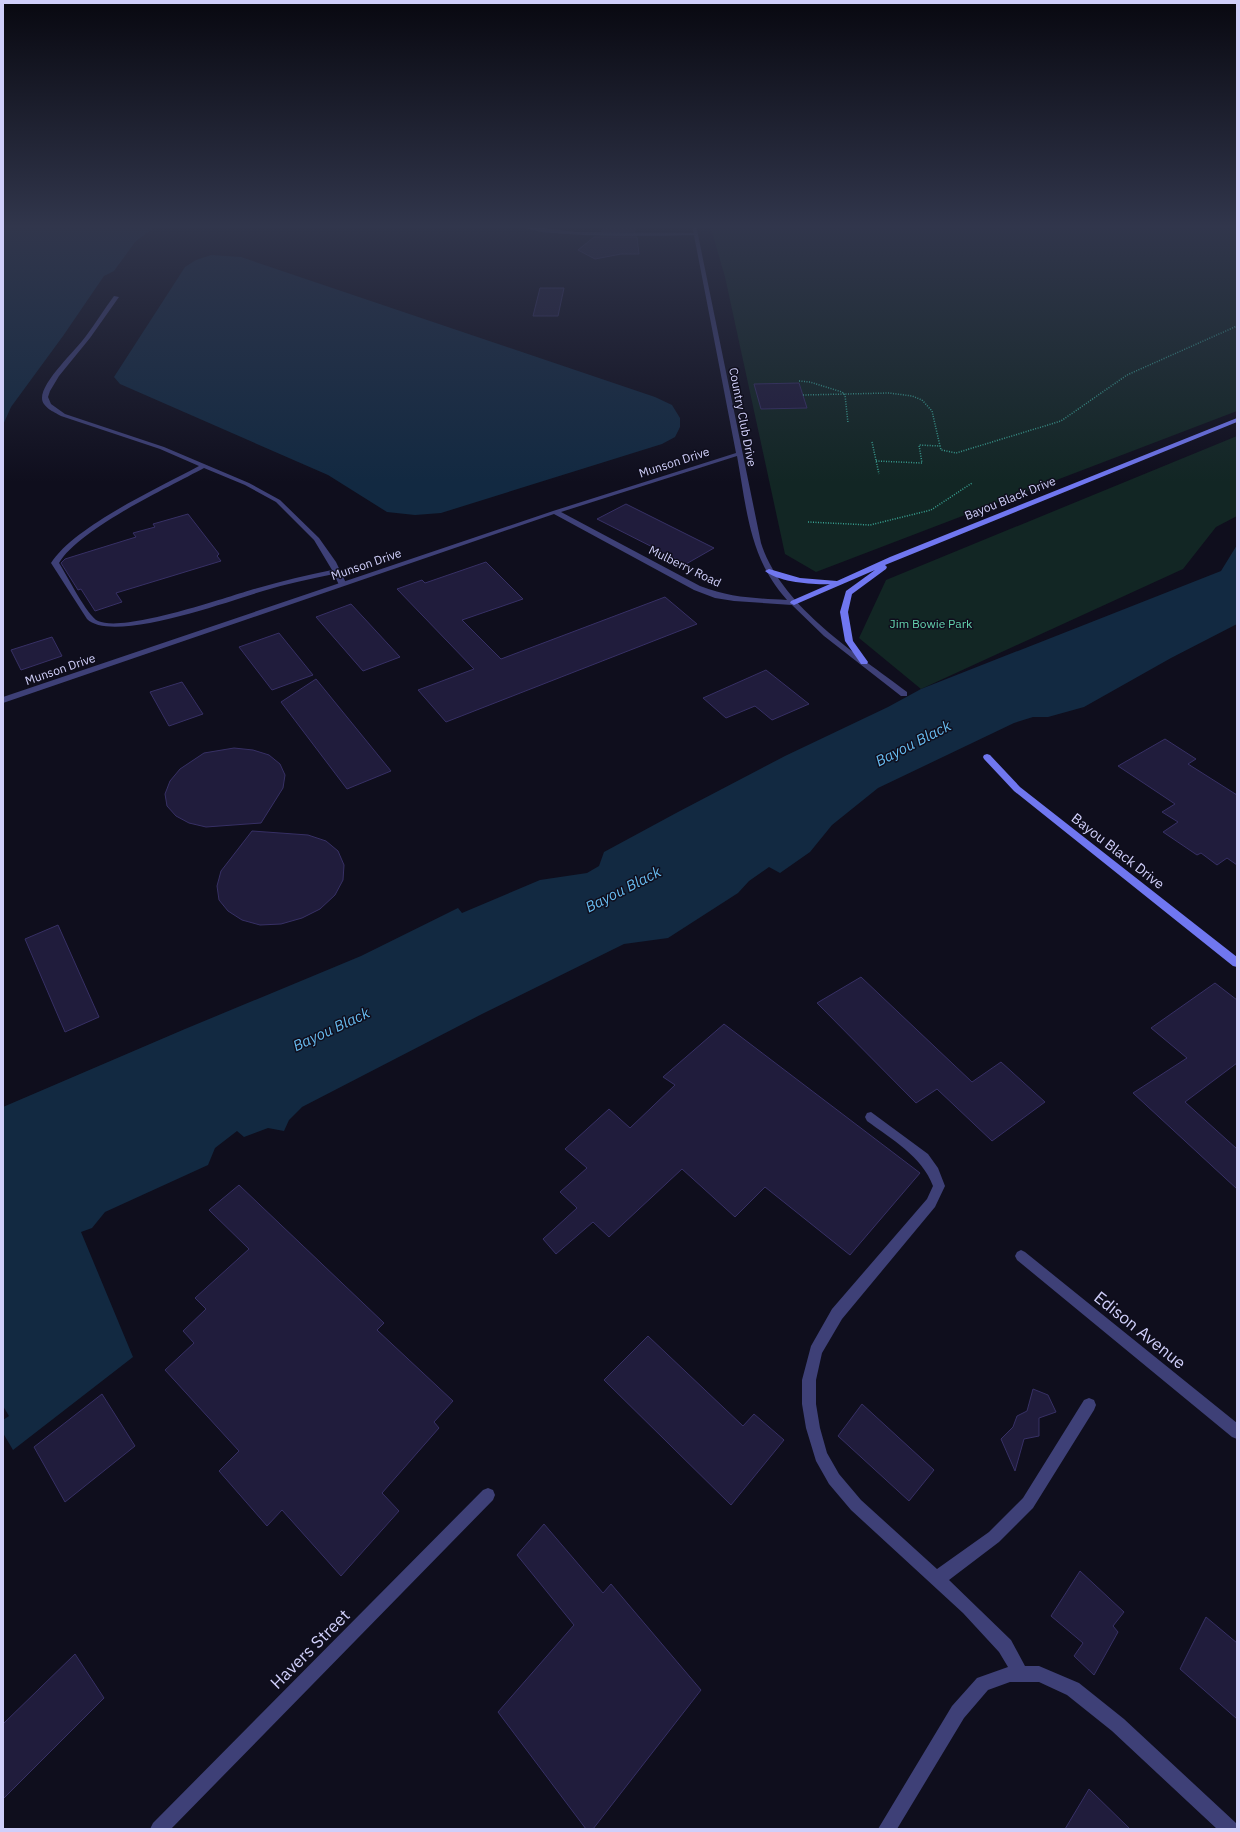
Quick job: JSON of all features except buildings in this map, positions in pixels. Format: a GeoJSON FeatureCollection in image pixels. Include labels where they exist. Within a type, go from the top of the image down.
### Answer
{"type":"FeatureCollection","features":[{"type":"Feature","properties":{"kind":"street"},"geometry":{"type":"LineString","coordinates":[[106,310],[52,382],[45,398],[53,410],[63,415],[137,438],[247,484],[278,501],[317,539],[342,584]]}},
{"type":"Feature","properties":{"kind":"street","name":"Country Club Drive"},"geometry":{"type":"LineString","coordinates":[[711,310],[757,544],[761,557],[779,587],[794,603]]}},
{"type":"Feature","properties":{"kind":"street","name":"Bayou Black Drive"},"geometry":{"type":"LineString","coordinates":[[794,603],[893,559],[1237,420]]}},
{"type":"Feature","properties":{"kind":"street","name":"Munson Drive"},"geometry":{"type":"LineString","coordinates":[[3,700],[555,512],[738,454]]}},
{"type":"Feature","properties":{"kind":"street"},"geometry":{"type":"LineString","coordinates":[[203,466],[125,509],[72,543],[55,559],[55,564],[63,574],[87,615],[94,622],[115,626],[140,623],[280,584],[336,571]]}},
{"type":"Feature","properties":{"kind":"street","name":"Mulberry Road"},"geometry":{"type":"LineString","coordinates":[[555,512],[697,588],[718,596],[734,599],[794,603]]}},
{"type":"Feature","properties":{"kind":"street"},"geometry":{"type":"LineString","coordinates":[[864,662],[849,641],[844,612],[849,593],[893,559]]}},
{"type":"Feature","properties":{"kind":"street"},"geometry":{"type":"LineString","coordinates":[[769,571],[799,582],[840,582]]}},
{"type":"Feature","properties":{"kind":"street"},"geometry":{"type":"LineString","coordinates":[[794,603],[826,634],[904,694]]}},
{"type":"Feature","properties":{"kind":"street","name":"Bayou Black Drive"},"geometry":{"type":"LineString","coordinates":[[987,756],[1018,789],[1237,963]]}},
{"type":"Feature","properties":{"kind":"street"},"geometry":{"type":"LineString","coordinates":[[871,1117],[924,1158],[934,1172],[939,1186],[931,1203],[837,1314],[816,1350],[809,1380],[809,1404],[813,1428],[821,1456],[834,1479],[856,1505],[968,1608],[1005,1646],[1021,1674]]}},
{"type":"Feature","properties":{"kind":"street","name":"Edison Avenue"},"geometry":{"type":"LineString","coordinates":[[1021,1256],[1237,1432]]}},
{"type":"Feature","properties":{"kind":"street"},"geometry":{"type":"LineString","coordinates":[[937,1579],[994,1536],[1028,1503],[1090,1405]]}},
{"type":"Feature","properties":{"kind":"street","name":"Havers Street"},"geometry":{"type":"LineString","coordinates":[[159,1829],[488,1495]]}},
{"type":"Feature","properties":{"kind":"street"},"geometry":{"type":"LineString","coordinates":[[887,1829],[958,1712],[983,1684],[1010,1674],[1039,1674],[1073,1689],[1118,1725],[1230,1829]]}},
{"type":"Feature","properties":{"kind":"path"},"geometry":{"type":"LineString","coordinates":[[803,396],[845,396],[863,393],[895,393],[911,396],[921,400],[929,407],[934,416],[941,450],[956,452],[1061,422],[1127,375],[1237,326]]}},
{"type":"Feature","properties":{"kind":"path"},"geometry":{"type":"LineString","coordinates":[[798,381],[833,389],[845,396]]}},
{"type":"Feature","properties":{"kind":"path"},"geometry":{"type":"LineString","coordinates":[[845,396],[848,423]]}},
{"type":"Feature","properties":{"kind":"path"},"geometry":{"type":"LineString","coordinates":[[872,442],[879,474]]}},
{"type":"Feature","properties":{"kind":"path"},"geometry":{"type":"LineString","coordinates":[[876,461],[922,463],[919,445],[940,446]]}},
{"type":"Feature","properties":{"kind":"path"},"geometry":{"type":"LineString","coordinates":[[808,522],[870,525],[931,510],[972,483]]}},
{"type":"Feature","properties":{"kind":"green space"},"geometry":{"type":"Polygon","coordinates":[[[732,310],[1237,310],[1237,411],[816,572],[785,554],[732,310]]]}},
{"type":"Feature","properties":{"kind":"green space","name":"Jim Bowie Park"},"geometry":{"type":"Polygon","coordinates":[[[1237,436],[1237,516],[1216,527],[1183,569],[921,689],[859,638],[886,580],[1237,436]]]}},
{"type":"Feature","properties":{"kind":"water"},"geometry":{"type":"Polygon","coordinates":[[[3,310],[80,310],[11,407],[3,425],[3,310]]]}},
{"type":"Feature","properties":{"kind":"water"},"geometry":{"type":"Polygon","coordinates":[[[157,310],[399,310],[655,397],[672,405],[680,418],[680,427],[675,437],[662,444],[441,513],[415,515],[387,512],[328,475],[120,384],[114,377],[157,310]]]}},
{"type":"Feature","properties":{"kind":"water","name":"Bayou Black"},"geometry":{"type":"Polygon","coordinates":[[[1237,545],[1237,624],[1171,658],[1084,707],[1048,717],[1033,717],[1014,723],[878,788],[832,825],[810,852],[780,873],[769,867],[749,881],[738,893],[668,938],[624,944],[482,1014],[302,1107],[289,1120],[284,1131],[268,1128],[244,1137],[237,1131],[215,1148],[208,1165],[105,1212],[92,1228],[81,1232],[133,1357],[13,1450],[3,1433],[3,1420],[9,1416],[3,1406],[3,1107],[361,956],[458,908],[462,913],[540,880],[587,873],[599,866],[604,852],[785,756],[888,707],[921,689],[1221,571],[1237,545]]]}}]}
